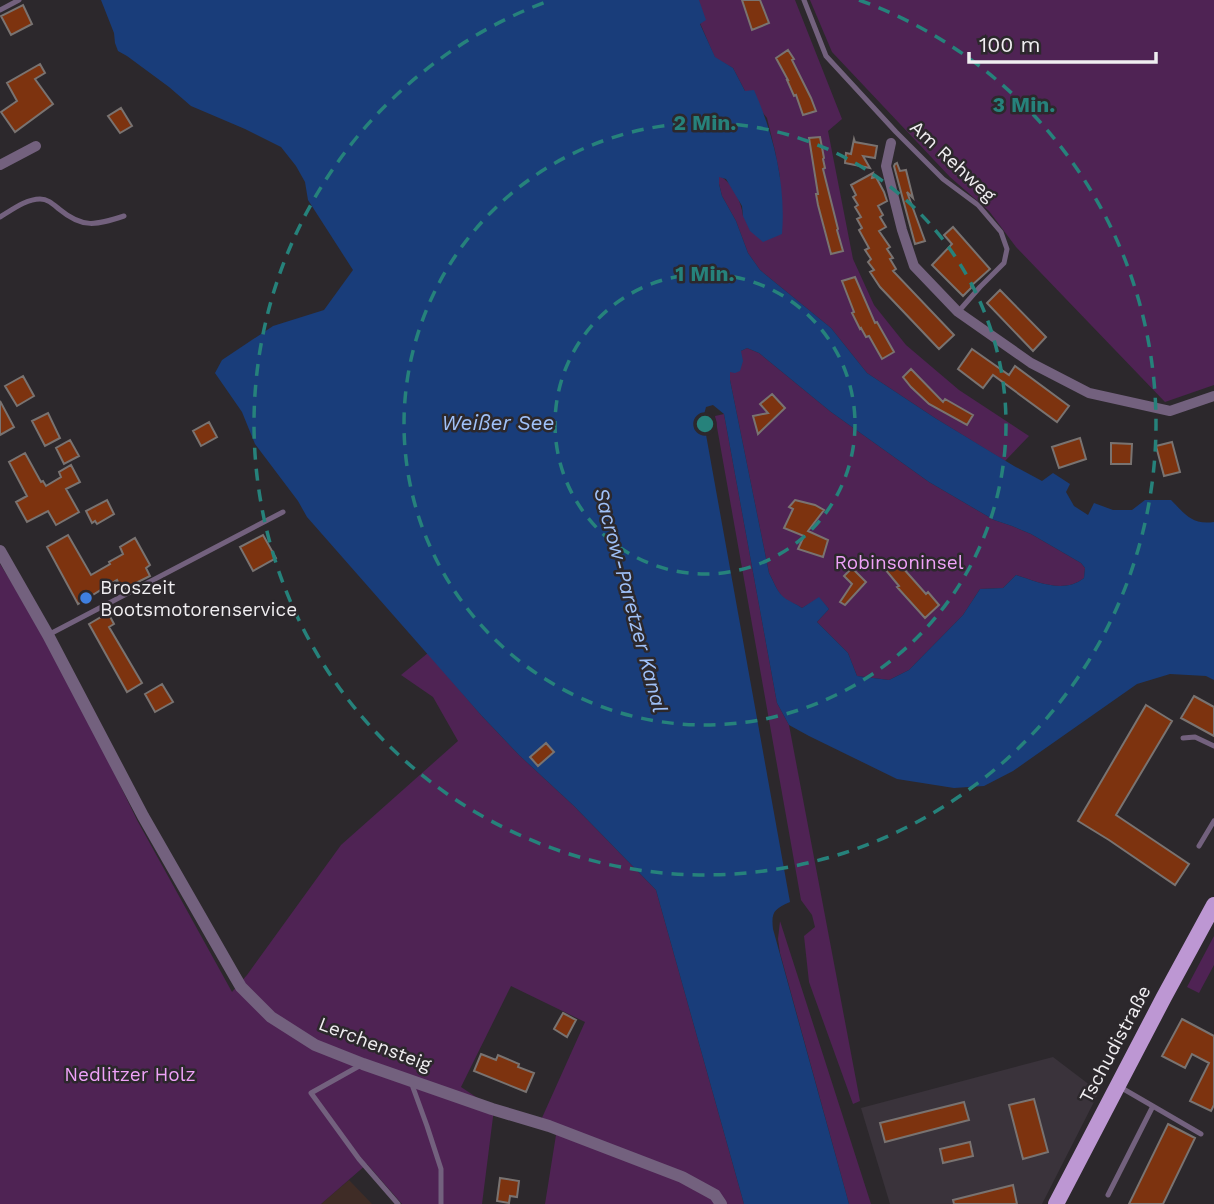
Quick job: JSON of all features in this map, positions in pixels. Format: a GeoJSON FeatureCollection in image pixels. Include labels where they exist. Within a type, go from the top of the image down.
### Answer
{"type":"FeatureCollection","features":[{"type":"Feature","properties":{"kind":"main road","name":"Tschudistraße"},"geometry":{"type":"LineString","coordinates":[[1056,1204],[1214,905]]}},
{"type":"Feature","properties":{"kind":"street","name":"Am Rehweg"},"geometry":{"type":"LineString","coordinates":[[891,142],[886,166],[914,266],[958,312],[1031,363],[1089,393],[1170,411],[1214,396]]}},
{"type":"Feature","properties":{"kind":"street"},"geometry":{"type":"LineString","coordinates":[[0,164],[36,146]]}},
{"type":"Feature","properties":{"kind":"street","name":"Lerchensteig"},"geometry":{"type":"LineString","coordinates":[[0,551],[48,635],[143,816],[241,987],[271,1017],[315,1045],[363,1064],[549,1126],[682,1177],[715,1195],[721,1204]]}},
{"type":"Feature","properties":{"kind":"lane"},"geometry":{"type":"LineString","coordinates":[[0,10],[19,0]]}},
{"type":"Feature","properties":{"kind":"lane","name":"Am Rehweg"},"geometry":{"type":"LineString","coordinates":[[804,0],[826,56],[943,179],[978,205],[1001,232],[1007,249],[1003,263],[958,312]]}},
{"type":"Feature","properties":{"kind":"lane"},"geometry":{"type":"LineString","coordinates":[[0,216],[38,199],[47,200],[79,223],[101,224],[124,216]]}},
{"type":"Feature","properties":{"kind":"lane"},"geometry":{"type":"LineString","coordinates":[[48,635],[282,512]]}},
{"type":"Feature","properties":{"kind":"lane"},"geometry":{"type":"LineString","coordinates":[[1183,738],[1195,737],[1214,746]]}},
{"type":"Feature","properties":{"kind":"lane"},"geometry":{"type":"LineString","coordinates":[[1199,846],[1214,821]]}},
{"type":"Feature","properties":{"kind":"lane"},"geometry":{"type":"LineString","coordinates":[[363,1064],[311,1093],[359,1159],[398,1204]]}},
{"type":"Feature","properties":{"kind":"lane"},"geometry":{"type":"LineString","coordinates":[[410,1079],[441,1169],[442,1204]]}},
{"type":"Feature","properties":{"kind":"lane"},"geometry":{"type":"LineString","coordinates":[[1117,1086],[1201,1134]]}},
{"type":"Feature","properties":{"kind":"lane"},"geometry":{"type":"LineString","coordinates":[[1108,1195],[1153,1107]]}},
{"type":"Feature","properties":{"kind":"shaded area"},"geometry":{"type":"Polygon","coordinates":[[[1053,1057],[1099,1092],[1042,1204],[890,1204],[861,1108],[1053,1057]]]}},
{"type":"Feature","properties":{"kind":"shaded area"},"geometry":{"type":"Polygon","coordinates":[[[349,1180],[372,1204],[321,1204],[349,1180]]]}},
{"type":"Feature","properties":{"kind":"green space"},"geometry":{"type":"Polygon","coordinates":[[[699,0],[795,0],[842,119],[828,131],[853,259],[874,305],[906,345],[959,390],[1029,436],[1005,461],[867,373],[831,328],[760,270],[748,253],[736,221],[722,196],[719,176],[736,193],[743,216],[780,177],[775,151],[767,118],[745,91],[733,68],[715,58],[700,23],[699,0]]]}},
{"type":"Feature","properties":{"kind":"green space"},"geometry":{"type":"Polygon","coordinates":[[[810,0],[1214,0],[1214,385],[1165,402],[1016,247],[989,211],[950,177],[832,52],[810,0]]]}},
{"type":"Feature","properties":{"kind":"green space","name":"Robinsoninsel"},"geometry":{"type":"Polygon","coordinates":[[[747,348],[759,353],[831,412],[929,482],[994,520],[1031,534],[1081,563],[1085,568],[1084,578],[1076,583],[1059,586],[1016,575],[1003,588],[980,589],[963,615],[909,670],[889,680],[857,676],[848,653],[817,622],[829,609],[819,598],[802,608],[788,601],[779,593],[769,573],[730,380],[730,371],[741,356],[741,351],[747,348]]]}},
{"type":"Feature","properties":{"kind":"green space"},"geometry":{"type":"Polygon","coordinates":[[[724,414],[777,703],[789,725],[860,1101],[853,1104],[809,982],[804,936],[815,927],[812,915],[801,900],[715,416],[724,414]]]}},
{"type":"Feature","properties":{"kind":"green space","name":"Nedlitzer Holz"},"geometry":{"type":"Polygon","coordinates":[[[0,564],[56,653],[137,820],[232,992],[341,845],[458,741],[433,697],[401,675],[428,653],[519,755],[574,806],[656,890],[744,1204],[545,1204],[556,1135],[541,1120],[585,1022],[511,986],[461,1087],[494,1109],[482,1204],[402,1204],[367,1164],[321,1204],[0,1204],[0,564]]]}},
{"type":"Feature","properties":{"kind":"green space"},"geometry":{"type":"Polygon","coordinates":[[[780,921],[871,1204],[849,1204],[780,953],[780,921]]]}},
{"type":"Feature","properties":{"kind":"green space"},"geometry":{"type":"Polygon","coordinates":[[[1214,936],[1214,965],[1199,993],[1187,987],[1214,936]]]}},
{"type":"Feature","properties":{"kind":"water","name":"Weißer See"},"geometry":{"type":"Polygon","coordinates":[[[101,0],[699,0],[706,20],[700,24],[715,57],[733,68],[745,91],[754,90],[773,142],[782,197],[782,234],[763,242],[750,231],[742,206],[726,179],[719,177],[722,196],[736,221],[748,253],[760,270],[831,328],[867,373],[1014,466],[1042,481],[1053,473],[1070,484],[1066,492],[1074,506],[1088,515],[1094,503],[1113,510],[1132,510],[1145,500],[1171,500],[1195,520],[1214,522],[1214,680],[1206,676],[1170,674],[1137,684],[1013,771],[984,786],[954,788],[897,779],[789,725],[777,703],[724,414],[713,405],[706,407],[703,418],[790,902],[775,912],[773,929],[849,1204],[744,1204],[656,890],[481,715],[307,517],[255,444],[242,412],[215,373],[222,360],[273,326],[324,310],[353,270],[308,200],[305,182],[281,147],[191,106],[118,51],[101,0]],[[747,348],[741,351],[743,361],[740,371],[730,372],[730,380],[769,573],[783,597],[802,608],[819,597],[829,609],[817,622],[848,653],[857,676],[889,680],[909,670],[963,615],[980,589],[1003,588],[1016,575],[1059,586],[1076,583],[1084,578],[1085,568],[1081,563],[1031,534],[994,520],[929,482],[831,412],[759,353],[747,348]]]}},
{"type":"Feature","properties":{"kind":"building"},"geometry":{"type":"Polygon","coordinates":[[[742,0],[760,0],[769,23],[752,30],[742,0]]]}},
{"type":"Feature","properties":{"kind":"building"},"geometry":{"type":"Polygon","coordinates":[[[23,5],[32,24],[11,35],[1,16],[23,5]]]}},
{"type":"Feature","properties":{"kind":"building"},"geometry":{"type":"Polygon","coordinates":[[[788,50],[816,111],[803,115],[796,95],[794,96],[776,58],[788,50]]]}},
{"type":"Feature","properties":{"kind":"building"},"geometry":{"type":"Polygon","coordinates":[[[40,64],[45,73],[35,79],[53,104],[15,132],[1,112],[17,101],[7,83],[40,64]]]}},
{"type":"Feature","properties":{"kind":"building"},"geometry":{"type":"Polygon","coordinates":[[[121,108],[132,126],[120,133],[108,116],[121,108]]]}},
{"type":"Feature","properties":{"kind":"building"},"geometry":{"type":"Polygon","coordinates":[[[820,137],[823,169],[843,251],[831,254],[818,205],[809,138],[820,137]]]}},
{"type":"Feature","properties":{"kind":"building"},"geometry":{"type":"Polygon","coordinates":[[[854,139],[855,142],[877,146],[875,158],[863,156],[870,168],[845,163],[846,153],[851,154],[854,139]]]}},
{"type":"Feature","properties":{"kind":"building"},"geometry":{"type":"Polygon","coordinates":[[[897,163],[900,171],[906,170],[913,198],[907,192],[925,241],[915,244],[894,166],[897,163]]]}},
{"type":"Feature","properties":{"kind":"building"},"geometry":{"type":"Polygon","coordinates":[[[873,173],[872,178],[876,177],[887,201],[878,206],[886,227],[879,231],[890,247],[887,249],[896,269],[893,271],[954,335],[939,349],[880,287],[870,272],[874,270],[868,262],[871,259],[865,250],[869,248],[859,230],[862,228],[857,219],[861,217],[855,207],[858,205],[851,185],[873,173]]]}},
{"type":"Feature","properties":{"kind":"building"},"geometry":{"type":"Polygon","coordinates":[[[953,227],[990,269],[963,296],[932,265],[952,244],[944,235],[953,227]]]}},
{"type":"Feature","properties":{"kind":"building"},"geometry":{"type":"Polygon","coordinates":[[[855,277],[875,323],[877,322],[894,352],[882,359],[852,313],[854,312],[842,281],[855,277]]]}},
{"type":"Feature","properties":{"kind":"building"},"geometry":{"type":"Polygon","coordinates":[[[1000,290],[1046,337],[1033,351],[987,303],[1000,290]]]}},
{"type":"Feature","properties":{"kind":"building"},"geometry":{"type":"Polygon","coordinates":[[[972,349],[1009,375],[1015,366],[1069,406],[1057,422],[993,375],[983,388],[958,369],[972,349]]]}},
{"type":"Feature","properties":{"kind":"building"},"geometry":{"type":"Polygon","coordinates":[[[911,369],[943,402],[945,399],[973,415],[967,425],[929,404],[911,387],[903,377],[911,369]]]}},
{"type":"Feature","properties":{"kind":"building"},"geometry":{"type":"Polygon","coordinates":[[[23,376],[34,396],[17,406],[5,386],[23,376]]]}},
{"type":"Feature","properties":{"kind":"building"},"geometry":{"type":"Polygon","coordinates":[[[772,394],[785,408],[758,434],[753,416],[768,413],[760,404],[772,394]]]}},
{"type":"Feature","properties":{"kind":"building"},"geometry":{"type":"Polygon","coordinates":[[[0,401],[14,427],[0,435],[0,401]]]}},
{"type":"Feature","properties":{"kind":"building"},"geometry":{"type":"Polygon","coordinates":[[[48,413],[60,438],[45,446],[32,421],[48,413]]]}},
{"type":"Feature","properties":{"kind":"building"},"geometry":{"type":"Polygon","coordinates":[[[209,422],[217,437],[201,446],[193,431],[209,422]]]}},
{"type":"Feature","properties":{"kind":"building"},"geometry":{"type":"Polygon","coordinates":[[[1080,438],[1086,459],[1059,468],[1052,447],[1080,438]]]}},
{"type":"Feature","properties":{"kind":"building"},"geometry":{"type":"Polygon","coordinates":[[[70,440],[79,456],[64,464],[56,448],[70,440]]]}},
{"type":"Feature","properties":{"kind":"building"},"geometry":{"type":"Polygon","coordinates":[[[1172,442],[1180,472],[1164,476],[1156,446],[1172,442]]]}},
{"type":"Feature","properties":{"kind":"building"},"geometry":{"type":"Polygon","coordinates":[[[1111,443],[1132,444],[1131,464],[1111,464],[1111,443]]]}},
{"type":"Feature","properties":{"kind":"building"},"geometry":{"type":"Polygon","coordinates":[[[25,453],[46,486],[61,477],[59,472],[71,465],[80,482],[66,489],[79,512],[56,525],[48,511],[27,522],[16,502],[27,496],[9,462],[25,453]]]}},
{"type":"Feature","properties":{"kind":"building"},"geometry":{"type":"Polygon","coordinates":[[[107,500],[114,514],[97,524],[95,521],[92,523],[86,511],[107,500]]]}},
{"type":"Feature","properties":{"kind":"building"},"geometry":{"type":"Polygon","coordinates":[[[795,500],[824,510],[808,531],[828,540],[823,557],[798,549],[804,536],[784,528],[793,509],[789,507],[795,500]]]}},
{"type":"Feature","properties":{"kind":"building"},"geometry":{"type":"Polygon","coordinates":[[[68,535],[91,575],[123,554],[120,547],[135,538],[150,565],[146,568],[150,576],[122,590],[117,580],[78,604],[47,547],[68,535]]]}},
{"type":"Feature","properties":{"kind":"building"},"geometry":{"type":"Polygon","coordinates":[[[263,535],[276,558],[253,571],[240,547],[263,535]]]}},
{"type":"Feature","properties":{"kind":"building"},"geometry":{"type":"Polygon","coordinates":[[[895,559],[939,605],[925,618],[884,568],[895,559]]]}},
{"type":"Feature","properties":{"kind":"building"},"geometry":{"type":"Polygon","coordinates":[[[852,568],[866,582],[845,605],[840,602],[852,584],[844,576],[852,568]]]}},
{"type":"Feature","properties":{"kind":"building"},"geometry":{"type":"Polygon","coordinates":[[[108,613],[114,624],[109,627],[142,683],[127,692],[89,624],[108,613]]]}},
{"type":"Feature","properties":{"kind":"building"},"geometry":{"type":"Polygon","coordinates":[[[162,684],[173,702],[155,712],[145,694],[162,684]]]}},
{"type":"Feature","properties":{"kind":"building"},"geometry":{"type":"Polygon","coordinates":[[[1194,696],[1214,707],[1214,736],[1181,718],[1194,696]]]}},
{"type":"Feature","properties":{"kind":"building"},"geometry":{"type":"Polygon","coordinates":[[[1146,705],[1172,721],[1116,815],[1189,864],[1175,885],[1078,821],[1146,705]]]}},
{"type":"Feature","properties":{"kind":"building"},"geometry":{"type":"Polygon","coordinates":[[[546,743],[554,752],[538,766],[530,757],[546,743]]]}},
{"type":"Feature","properties":{"kind":"building"},"geometry":{"type":"Polygon","coordinates":[[[563,1013],[576,1020],[567,1037],[554,1029],[563,1013]]]}},
{"type":"Feature","properties":{"kind":"building"},"geometry":{"type":"Polygon","coordinates":[[[1182,1019],[1214,1036],[1214,1105],[1211,1111],[1190,1101],[1209,1063],[1192,1054],[1185,1068],[1162,1056],[1182,1019]]]}},
{"type":"Feature","properties":{"kind":"building"},"geometry":{"type":"Polygon","coordinates":[[[481,1054],[496,1060],[498,1055],[534,1073],[526,1092],[474,1071],[481,1054]]]}},
{"type":"Feature","properties":{"kind":"building"},"geometry":{"type":"Polygon","coordinates":[[[1034,1099],[1048,1152],[1023,1159],[1009,1105],[1034,1099]]]}},
{"type":"Feature","properties":{"kind":"building"},"geometry":{"type":"Polygon","coordinates":[[[964,1102],[969,1120],[885,1142],[880,1123],[964,1102]]]}},
{"type":"Feature","properties":{"kind":"building"},"geometry":{"type":"Polygon","coordinates":[[[1168,1124],[1195,1138],[1163,1204],[1129,1204],[1168,1124]]]}},
{"type":"Feature","properties":{"kind":"building"},"geometry":{"type":"Polygon","coordinates":[[[970,1142],[973,1156],[943,1163],[940,1149],[970,1142]]]}},
{"type":"Feature","properties":{"kind":"building"},"geometry":{"type":"Polygon","coordinates":[[[500,1178],[519,1181],[517,1197],[510,1196],[509,1203],[497,1201],[500,1178]]]}},
{"type":"Feature","properties":{"kind":"building"},"geometry":{"type":"Polygon","coordinates":[[[1013,1185],[1017,1204],[954,1204],[953,1200],[1013,1185]]]}},
{"type":"Feature","properties":{"kind":"place","name":"Broszeit Bootsmotorenservice"},"geometry":{"type":"Point","coordinates":[86,598]}},
{"type":"Feature","properties":{"kind":"water label","name":"Sacrow-Paretzer Kanal"},"geometry":{"type":"Point","coordinates":[631,600]}}]}
